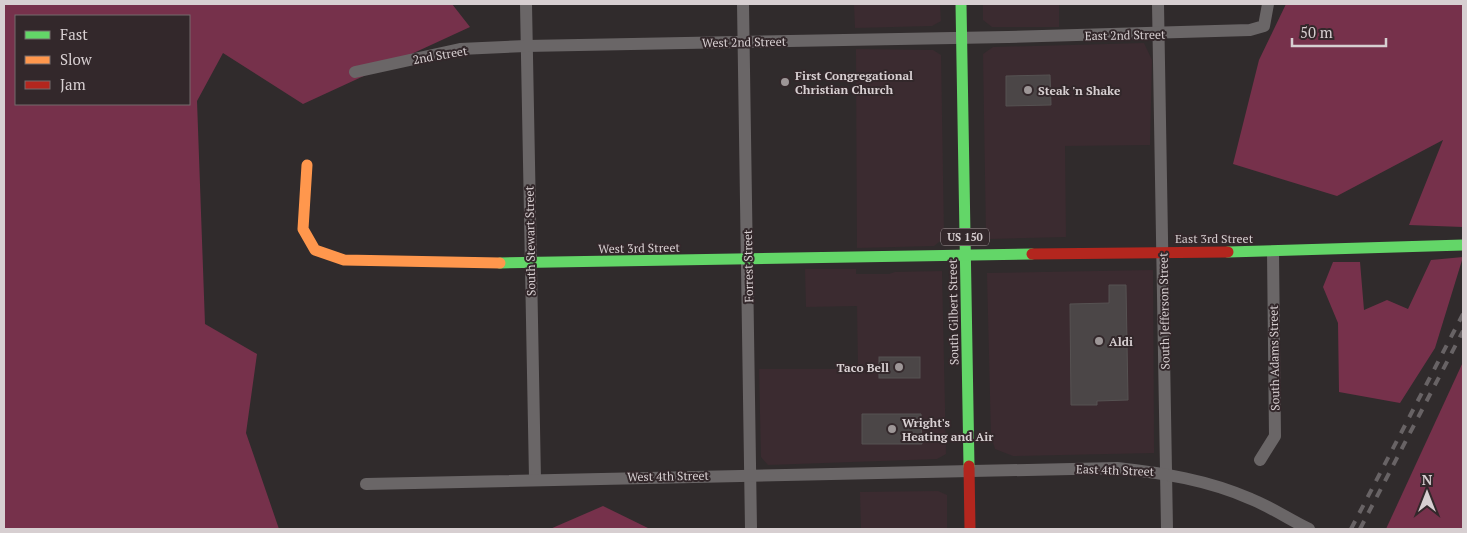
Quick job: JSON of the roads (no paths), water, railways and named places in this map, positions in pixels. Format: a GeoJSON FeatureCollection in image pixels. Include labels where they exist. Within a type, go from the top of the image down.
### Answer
{"type":"FeatureCollection","features":[{"type":"Feature","properties":{"kind":"street","name":"South Stewart Street"},"geometry":{"type":"LineString","coordinates":[[526,4],[535,479]]}},
{"type":"Feature","properties":{"kind":"street","name":"Forrest Street"},"geometry":{"type":"LineString","coordinates":[[743,4],[751,529]]}},
{"type":"Feature","properties":{"kind":"street","name":"South Gilbert Street"},"geometry":{"type":"LineString","coordinates":[[961,4],[970,529]]}},
{"type":"Feature","properties":{"kind":"street","name":"South Jefferson Street"},"geometry":{"type":"LineString","coordinates":[[1158,4],[1167,529]]}},
{"type":"Feature","properties":{"kind":"street","name":"East 2nd Street"},"geometry":{"type":"LineString","coordinates":[[962,38],[1250,30],[1264,26],[1268,4]]}},
{"type":"Feature","properties":{"kind":"street","name":"West 2nd Street"},"geometry":{"type":"LineString","coordinates":[[526,46],[962,38]]}},
{"type":"Feature","properties":{"kind":"street","name":"2nd Street"},"geometry":{"type":"LineString","coordinates":[[354,72],[460,49],[526,46]]}},
{"type":"Feature","properties":{"kind":"street","name":"West 3rd Street"},"geometry":{"type":"LineString","coordinates":[[307,165],[303,230],[315,250],[344,260],[530,264],[965,256]]}},
{"type":"Feature","properties":{"kind":"street","name":"East 3rd Street"},"geometry":{"type":"LineString","coordinates":[[965,256],[1163,251],[1272,252],[1463,245]]}},
{"type":"Feature","properties":{"kind":"street","name":"South Adams Street"},"geometry":{"type":"LineString","coordinates":[[1260,460],[1275,436],[1272,252]]}},
{"type":"Feature","properties":{"kind":"street","name":"East 4th Street"},"geometry":{"type":"LineString","coordinates":[[969,471],[1117,468],[1165,473],[1209,484],[1252,499],[1308,528]]}},
{"type":"Feature","properties":{"kind":"street","name":"West 4th Street"},"geometry":{"type":"LineString","coordinates":[[366,484],[969,471]]}},
{"type":"Feature","properties":{"kind":"railway"},"geometry":{"type":"LineString","coordinates":[[1351,529],[1463,314]]}},
{"type":"Feature","properties":{"kind":"railway"},"geometry":{"type":"LineString","coordinates":[[1360,529],[1463,331]]}},
{"type":"Feature","properties":{"kind":"place","name":"First Congregational Christian Church"},"geometry":{"type":"Point","coordinates":[785,82]}},
{"type":"Feature","properties":{"kind":"place","name":"Steak 'n Shake"},"geometry":{"type":"Point","coordinates":[1028,90]}},
{"type":"Feature","properties":{"kind":"place","name":"Aldi"},"geometry":{"type":"Point","coordinates":[1099,341]}},
{"type":"Feature","properties":{"kind":"place","name":"Taco Bell"},"geometry":{"type":"Point","coordinates":[899,367]}},
{"type":"Feature","properties":{"kind":"place","name":"Wright's Heating and Air"},"geometry":{"type":"Point","coordinates":[892,429]}}]}
